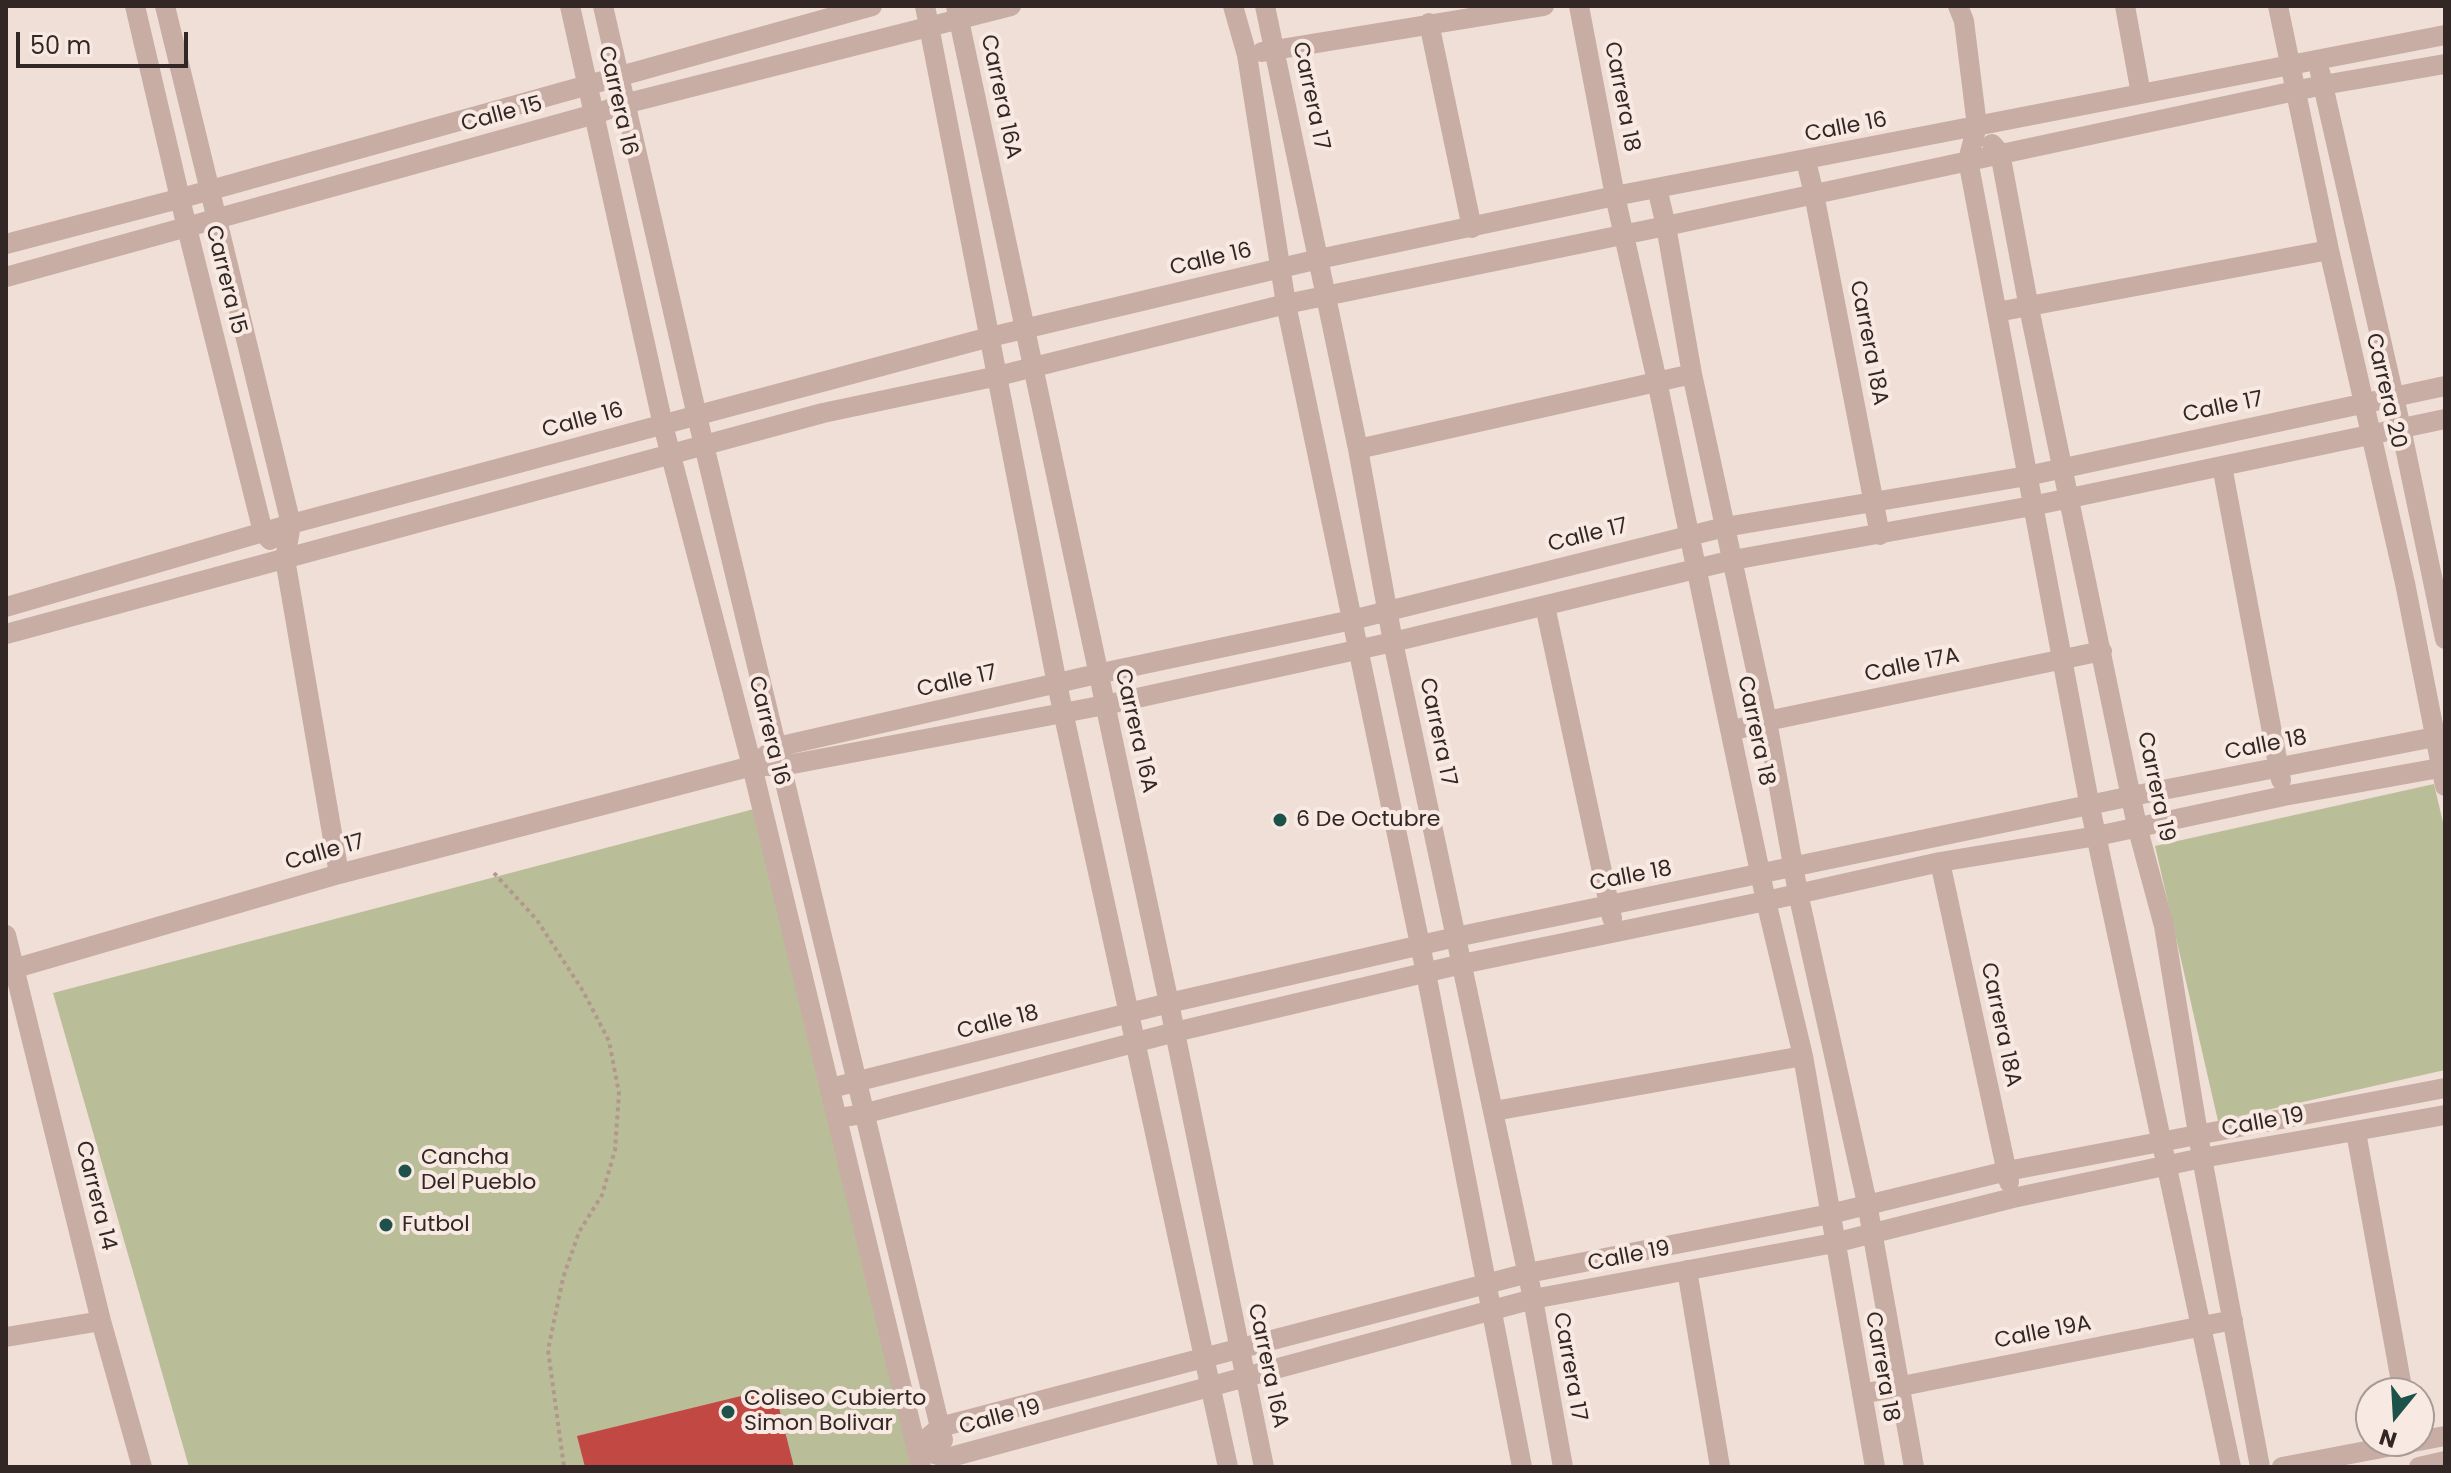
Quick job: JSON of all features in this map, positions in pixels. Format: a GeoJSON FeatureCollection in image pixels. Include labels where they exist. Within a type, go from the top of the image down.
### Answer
{"type":"FeatureCollection","features":[{"type":"Feature","properties":{"kind":"street","name":"Carrera 15"},"geometry":{"type":"LineString","coordinates":[[135,6],[263,532],[285,559]]}},
{"type":"Feature","properties":{"kind":"street","name":"Carrera 15"},"geometry":{"type":"LineString","coordinates":[[165,6],[291,524],[285,559],[339,874]]}},
{"type":"Feature","properties":{"kind":"street","name":"Carrera 16"},"geometry":{"type":"LineString","coordinates":[[570,6],[663,425],[752,766],[919,1458]]}},
{"type":"Feature","properties":{"kind":"street","name":"Carrera 16"},"geometry":{"type":"LineString","coordinates":[[603,6],[697,416],[948,1462]]}},
{"type":"Feature","properties":{"kind":"street","name":"Calle 15"},"geometry":{"type":"LineString","coordinates":[[6,244],[872,6]]}},
{"type":"Feature","properties":{"kind":"street"},"geometry":{"type":"LineString","coordinates":[[925,6],[1063,714],[1228,1467]]}},
{"type":"Feature","properties":{"kind":"street","name":"Calle 15"},"geometry":{"type":"LineString","coordinates":[[6,277],[624,104],[930,28],[958,13],[1011,6]]}},
{"type":"Feature","properties":{"kind":"street"},"geometry":{"type":"LineString","coordinates":[[1233,6],[1247,55],[1279,269],[1421,947],[1522,1467]]}},
{"type":"Feature","properties":{"kind":"street","name":"Carrera 17"},"geometry":{"type":"LineString","coordinates":[[1265,6],[1358,449],[1393,642],[1528,1273],[1563,1467]]}},
{"type":"Feature","properties":{"kind":"street"},"geometry":{"type":"LineString","coordinates":[[1247,55],[1544,6]]}},
{"type":"Feature","properties":{"kind":"street","name":"Carrera 18"},"geometry":{"type":"LineString","coordinates":[[1579,6],[1615,196],[1766,901],[1803,1056],[1875,1467]]}},
{"type":"Feature","properties":{"kind":"street"},"geometry":{"type":"LineString","coordinates":[[1958,6],[1964,21],[1977,126],[1968,160],[2032,506],[2090,807],[2231,1467]]}},
{"type":"Feature","properties":{"kind":"street"},"geometry":{"type":"LineString","coordinates":[[2125,6],[2141,94]]}},
{"type":"Feature","properties":{"kind":"street","name":"Carrera 20"},"geometry":{"type":"LineString","coordinates":[[2278,6],[2329,250],[2440,736],[2444,773]]}},
{"type":"Feature","properties":{"kind":"street","name":"Carrera 16A"},"geometry":{"type":"LineString","coordinates":[[958,13],[1169,1003],[1264,1467]]}},
{"type":"Feature","properties":{"kind":"street"},"geometry":{"type":"LineString","coordinates":[[1429,23],[1472,228]]}},
{"type":"Feature","properties":{"kind":"street","name":"Calle 16"},"geometry":{"type":"LineString","coordinates":[[6,607],[291,524],[990,337],[1319,259],[1615,196],[2445,35]]}},
{"type":"Feature","properties":{"kind":"street","name":"Carrera 20"},"geometry":{"type":"LineString","coordinates":[[2317,59],[2393,395],[2439,577],[2445,639]]}},
{"type":"Feature","properties":{"kind":"street"},"geometry":{"type":"LineString","coordinates":[[6,634],[823,413],[998,376],[1286,304],[2323,85],[2445,64]]}},
{"type":"Feature","properties":{"kind":"street","name":"Carrera 19"},"geometry":{"type":"LineString","coordinates":[[1977,126],[2000,153],[2029,308],[2137,826],[2164,926],[2202,1158],[2260,1467]]}},
{"type":"Feature","properties":{"kind":"street","name":"Carrera 18A"},"geometry":{"type":"LineString","coordinates":[[1806,161],[1880,535]]}},
{"type":"Feature","properties":{"kind":"street","name":"Carrera 18"},"geometry":{"type":"LineString","coordinates":[[1657,188],[1692,374],[1767,721],[1793,869],[1873,1232],[1914,1467]]}},
{"type":"Feature","properties":{"kind":"street"},"geometry":{"type":"LineString","coordinates":[[1997,312],[2329,250]]}},
{"type":"Feature","properties":{"kind":"street"},"geometry":{"type":"LineString","coordinates":[[1358,449],[1692,374]]}},
{"type":"Feature","properties":{"kind":"street","name":"Calle 17"},"geometry":{"type":"LineString","coordinates":[[11,970],[339,874],[1097,674],[1352,620],[1725,527],[2027,476],[2445,386]]}},
{"type":"Feature","properties":{"kind":"street","name":"Calle 17"},"geometry":{"type":"LineString","coordinates":[[779,757],[1063,714],[1393,642],[1733,560],[2032,506],[2445,419]]}},
{"type":"Feature","properties":{"kind":"street"},"geometry":{"type":"LineString","coordinates":[[2222,466],[2284,796]]}},
{"type":"Feature","properties":{"kind":"street"},"geometry":{"type":"LineString","coordinates":[[2405,583],[2439,577]]}},
{"type":"Feature","properties":{"kind":"street"},"geometry":{"type":"LineString","coordinates":[[1545,606],[1615,931]]}},
{"type":"Feature","properties":{"kind":"street","name":"Calle 17A"},"geometry":{"type":"LineString","coordinates":[[1731,731],[2102,651]]}},
{"type":"Feature","properties":{"kind":"street","name":"Calle 18"},"geometry":{"type":"LineString","coordinates":[[831,1088],[1169,1003],[1456,937],[1761,876],[2132,796],[2440,736]]}},
{"type":"Feature","properties":{"kind":"street"},"geometry":{"type":"LineString","coordinates":[[839,1118],[1175,1032],[1615,931],[1940,862],[2097,836],[2284,796],[2444,773]]}},
{"type":"Feature","properties":{"kind":"street","name":"Carrera 18A"},"geometry":{"type":"LineString","coordinates":[[1940,862],[2013,1198]]}},
{"type":"Feature","properties":{"kind":"street","name":"Carrera 14"},"geometry":{"type":"LineString","coordinates":[[6,935],[11,970],[101,1321],[142,1467]]}},
{"type":"Feature","properties":{"kind":"street"},"geometry":{"type":"LineString","coordinates":[[1494,1111],[1803,1056]]}},
{"type":"Feature","properties":{"kind":"street","name":"Calle 19"},"geometry":{"type":"LineString","coordinates":[[2445,1088],[2007,1171],[1830,1214],[1528,1273],[940,1427],[919,1458],[948,1462],[1209,1385],[1533,1299],[1834,1243],[2013,1198],[2202,1158],[2445,1115]]}},
{"type":"Feature","properties":{"kind":"street"},"geometry":{"type":"LineString","coordinates":[[2356,1132],[2400,1377]]}},
{"type":"Feature","properties":{"kind":"street"},"geometry":{"type":"LineString","coordinates":[[1687,1270],[1720,1467]]}},
{"type":"Feature","properties":{"kind":"street","name":"Calle 19A"},"geometry":{"type":"LineString","coordinates":[[1862,1394],[2233,1320]]}},
{"type":"Feature","properties":{"kind":"street"},"geometry":{"type":"LineString","coordinates":[[6,1337],[101,1321]]}},
{"type":"Feature","properties":{"kind":"street"},"geometry":{"type":"LineString","coordinates":[[2282,1467],[2355,1453]]}},
{"type":"Feature","properties":{"kind":"street"},"geometry":{"type":"LineString","coordinates":[[2419,1467],[2445,1461]]}},
{"type":"Feature","properties":{"kind":"path"},"geometry":{"type":"LineString","coordinates":[[494,873],[537,920],[583,991],[609,1041],[619,1093],[615,1150],[602,1195],[579,1232],[563,1278],[548,1350],[564,1467]]}},
{"type":"Feature","properties":{"kind":"green space"},"geometry":{"type":"Polygon","coordinates":[[[2434,784],[2445,831],[2445,1070],[2218,1121],[2155,846],[2434,784]]]}},
{"type":"Feature","properties":{"kind":"green space"},"geometry":{"type":"Polygon","coordinates":[[[754,809],[913,1467],[189,1467],[53,993],[754,809]]]}},
{"type":"Feature","properties":{"kind":"building","name":"Coliseo Cubierto Simon Bolivar"},"geometry":{"type":"Polygon","coordinates":[[[774,1388],[794,1467],[585,1467],[577,1436],[774,1388]]]}},
{"type":"Feature","properties":{"kind":"place","name":"6 De Octubre"},"geometry":{"type":"Point","coordinates":[1280,820]}},
{"type":"Feature","properties":{"kind":"place","name":"Cancha Del Pueblo"},"geometry":{"type":"Point","coordinates":[405,1171]}},
{"type":"Feature","properties":{"kind":"place","name":"Futbol"},"geometry":{"type":"Point","coordinates":[386,1225]}},
{"type":"Feature","properties":{"kind":"place","name":"Coliseo Cubierto Simon Bolivar"},"geometry":{"type":"Point","coordinates":[728,1412]}}]}
